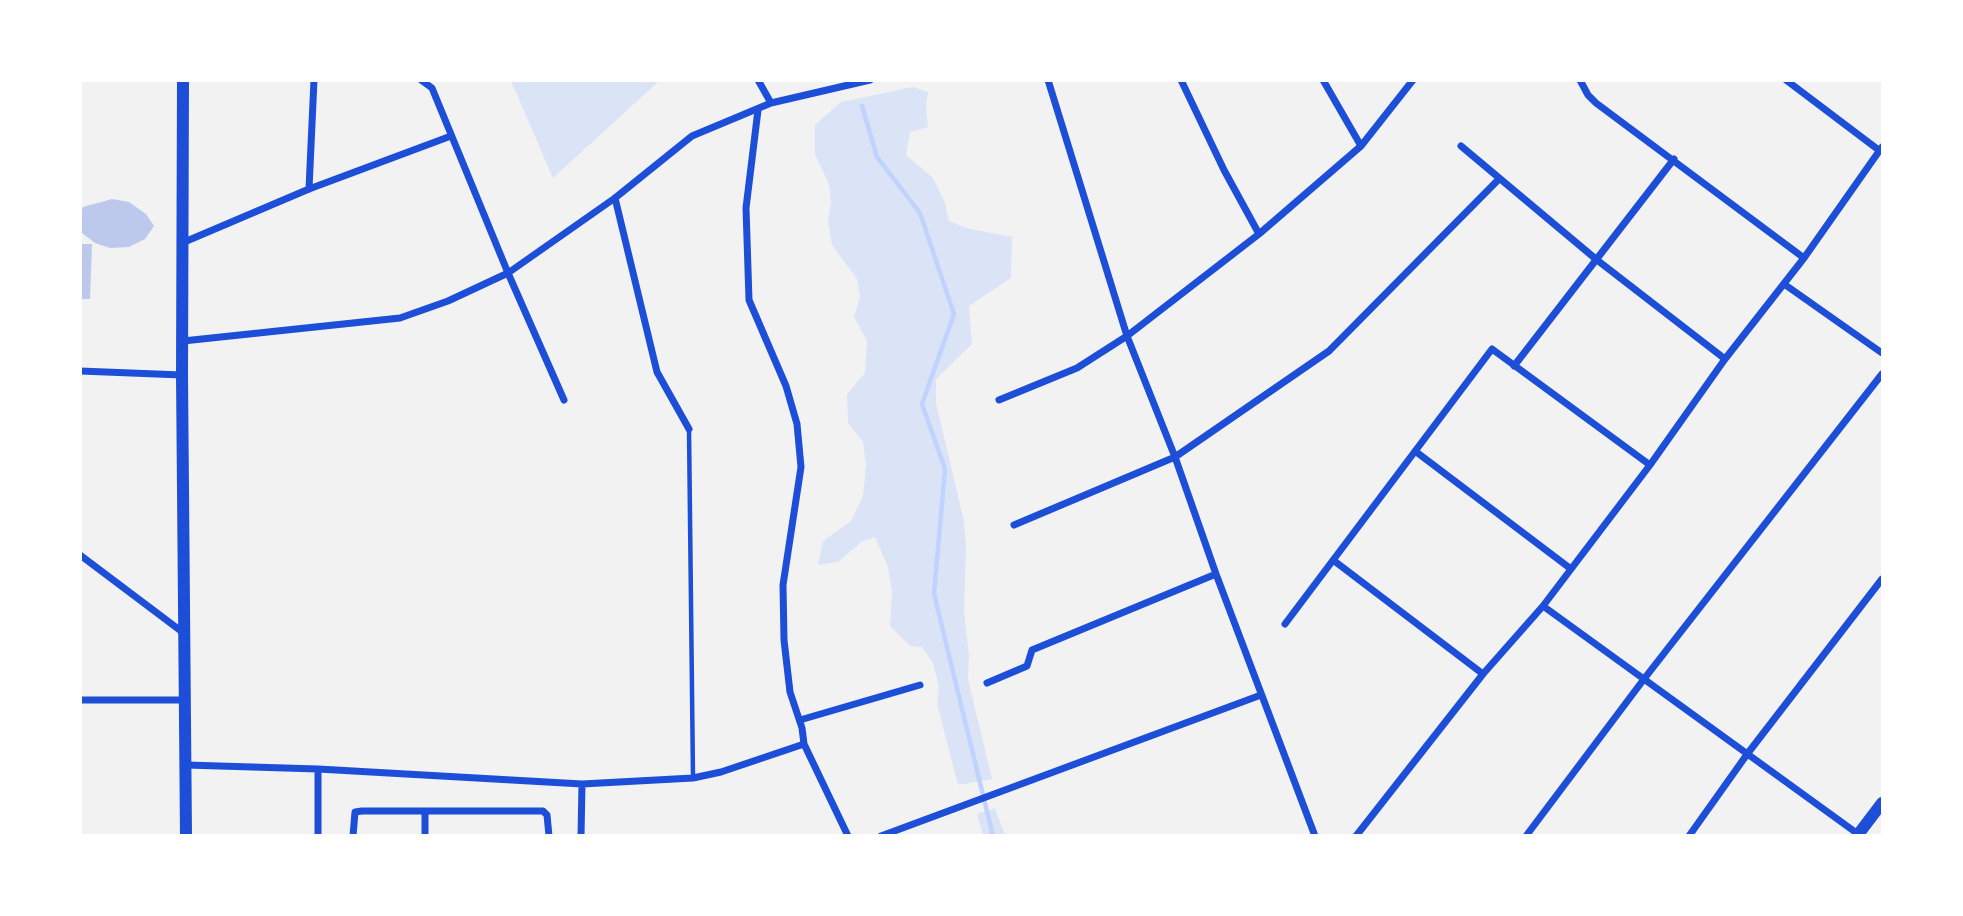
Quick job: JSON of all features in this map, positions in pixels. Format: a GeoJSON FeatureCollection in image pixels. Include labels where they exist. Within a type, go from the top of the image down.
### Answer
{"type":"FeatureCollection","features":[{"type":"Feature","properties":{"kind":"street"},"geometry":{"type":"LineString","coordinates":[[183,80],[182,375],[186,835]]}},
{"type":"Feature","properties":{"kind":"street"},"geometry":{"type":"LineString","coordinates":[[309,189],[314,80]]}},
{"type":"Feature","properties":{"kind":"street"},"geometry":{"type":"LineString","coordinates":[[421,80],[432,88],[564,400]]}},
{"type":"Feature","properties":{"kind":"street"},"geometry":{"type":"LineString","coordinates":[[758,80],[771,103]]}},
{"type":"Feature","properties":{"kind":"street"},"geometry":{"type":"LineString","coordinates":[[183,341],[400,318],[447,301],[508,272],[615,198],[692,136],[771,103],[870,80]]}},
{"type":"Feature","properties":{"kind":"street"},"geometry":{"type":"LineString","coordinates":[[1048,80],[1127,336],[1175,457],[1313,835]]}},
{"type":"Feature","properties":{"kind":"street"},"geometry":{"type":"LineString","coordinates":[[1181,80],[1258,234]]}},
{"type":"Feature","properties":{"kind":"street"},"geometry":{"type":"LineString","coordinates":[[1323,80],[1361,146]]}},
{"type":"Feature","properties":{"kind":"street"},"geometry":{"type":"LineString","coordinates":[[999,400],[1077,368],[1127,336],[1258,234],[1361,146],[1413,80]]}},
{"type":"Feature","properties":{"kind":"street"},"geometry":{"type":"LineString","coordinates":[[1580,80],[1588,96],[1596,103],[1804,258]]}},
{"type":"Feature","properties":{"kind":"street"},"geometry":{"type":"LineString","coordinates":[[1356,835],[1483,674],[1543,606],[1650,465],[1725,359],[1804,258],[1881,149],[1786,80]]}},
{"type":"Feature","properties":{"kind":"street"},"geometry":{"type":"LineString","coordinates":[[758,110],[746,208],[749,300],[786,386],[797,424],[801,467],[783,585],[784,640],[790,692],[800,720],[804,744],[848,835]]}},
{"type":"Feature","properties":{"kind":"street"},"geometry":{"type":"LineString","coordinates":[[182,243],[309,189],[451,136]]}},
{"type":"Feature","properties":{"kind":"street"},"geometry":{"type":"LineString","coordinates":[[1461,146],[1597,260],[1725,359]]}},
{"type":"Feature","properties":{"kind":"street"},"geometry":{"type":"LineString","coordinates":[[1514,366],[1674,159]]}},
{"type":"Feature","properties":{"kind":"street"},"geometry":{"type":"LineString","coordinates":[[1014,525],[1175,457],[1329,351],[1499,179]]}},
{"type":"Feature","properties":{"kind":"street"},"geometry":{"type":"LineString","coordinates":[[615,198],[657,372],[689,429]]}},
{"type":"Feature","properties":{"kind":"street"},"geometry":{"type":"LineString","coordinates":[[1784,284],[1882,353]]}},
{"type":"Feature","properties":{"kind":"street"},"geometry":{"type":"LineString","coordinates":[[1285,624],[1492,349],[1650,465]]}},
{"type":"Feature","properties":{"kind":"street"},"geometry":{"type":"LineString","coordinates":[[80,371],[182,375]]}},
{"type":"Feature","properties":{"kind":"street"},"geometry":{"type":"LineString","coordinates":[[1526,835],[1882,374]]}},
{"type":"Feature","properties":{"kind":"street"},"geometry":{"type":"LineString","coordinates":[[1415,451],[1571,569]]}},
{"type":"Feature","properties":{"kind":"street"},"geometry":{"type":"LineString","coordinates":[[80,555],[185,634]]}},
{"type":"Feature","properties":{"kind":"street"},"geometry":{"type":"LineString","coordinates":[[1333,560],[1483,674]]}},
{"type":"Feature","properties":{"kind":"street"},"geometry":{"type":"LineString","coordinates":[[987,683],[1027,666],[1032,650],[1216,574]]}},
{"type":"Feature","properties":{"kind":"street"},"geometry":{"type":"LineString","coordinates":[[1689,835],[1748,753],[1882,579]]}},
{"type":"Feature","properties":{"kind":"street"},"geometry":{"type":"LineString","coordinates":[[1543,606],[1858,835],[1882,803]]}},
{"type":"Feature","properties":{"kind":"street"},"geometry":{"type":"LineString","coordinates":[[800,720],[920,685]]}},
{"type":"Feature","properties":{"kind":"street"},"geometry":{"type":"LineString","coordinates":[[881,835],[1261,695]]}},
{"type":"Feature","properties":{"kind":"street"},"geometry":{"type":"LineString","coordinates":[[80,700],[185,700]]}},
{"type":"Feature","properties":{"kind":"street"},"geometry":{"type":"LineString","coordinates":[[186,765],[318,769],[582,784],[693,778],[721,772],[804,744]]}},
{"type":"Feature","properties":{"kind":"street"},"geometry":{"type":"LineString","coordinates":[[318,769],[318,835]]}},
{"type":"Feature","properties":{"kind":"street"},"geometry":{"type":"LineString","coordinates":[[581,835],[582,784]]}},
{"type":"Feature","properties":{"kind":"street"},"geometry":{"type":"LineString","coordinates":[[353,835],[355,812],[543,811],[547,815],[549,835]]}},
{"type":"Feature","properties":{"kind":"street"},"geometry":{"type":"LineString","coordinates":[[425,812],[425,835]]}},
{"type":"Feature","properties":{"kind":"lane"},"geometry":{"type":"LineString","coordinates":[[689,429],[693,778]]}},
{"type":"Feature","properties":{"kind":"shaded area"},"geometry":{"type":"Polygon","coordinates":[[[511,81],[659,81],[553,178],[511,81]]]}},
{"type":"Feature","properties":{"kind":"shaded area"},"geometry":{"type":"Polygon","coordinates":[[[913,87],[928,92],[928,127],[910,132],[906,155],[933,178],[945,203],[949,221],[966,228],[1012,237],[1011,278],[969,306],[972,344],[936,379],[936,403],[964,521],[964,612],[969,656],[968,679],[992,779],[958,785],[937,704],[939,686],[933,663],[922,647],[910,646],[890,626],[892,592],[888,567],[875,537],[861,542],[838,562],[818,565],[823,541],[851,521],[863,496],[866,466],[863,442],[848,423],[847,394],[865,373],[867,341],[854,317],[860,297],[857,279],[832,245],[828,223],[831,202],[829,184],[815,155],[815,125],[841,102],[913,87]]]}},
{"type":"Feature","properties":{"kind":"shaded area"},"geometry":{"type":"Polygon","coordinates":[[[995,808],[1005,835],[983,835],[977,814],[995,808]]]}},
{"type":"Feature","properties":{"kind":"building"},"geometry":{"type":"Polygon","coordinates":[[[112,199],[129,202],[146,214],[154,226],[145,239],[129,247],[110,248],[95,243],[82,233],[80,212],[83,207],[112,199]]]}},
{"type":"Feature","properties":{"kind":"building"},"geometry":{"type":"Polygon","coordinates":[[[80,244],[92,244],[90,299],[80,299],[80,244]]]}},
{"type":"Feature","properties":{"kind":"waterway"},"geometry":{"type":"LineString","coordinates":[[862,106],[877,157],[920,213],[954,314],[922,404],[945,469],[934,594],[993,836]]}}]}
